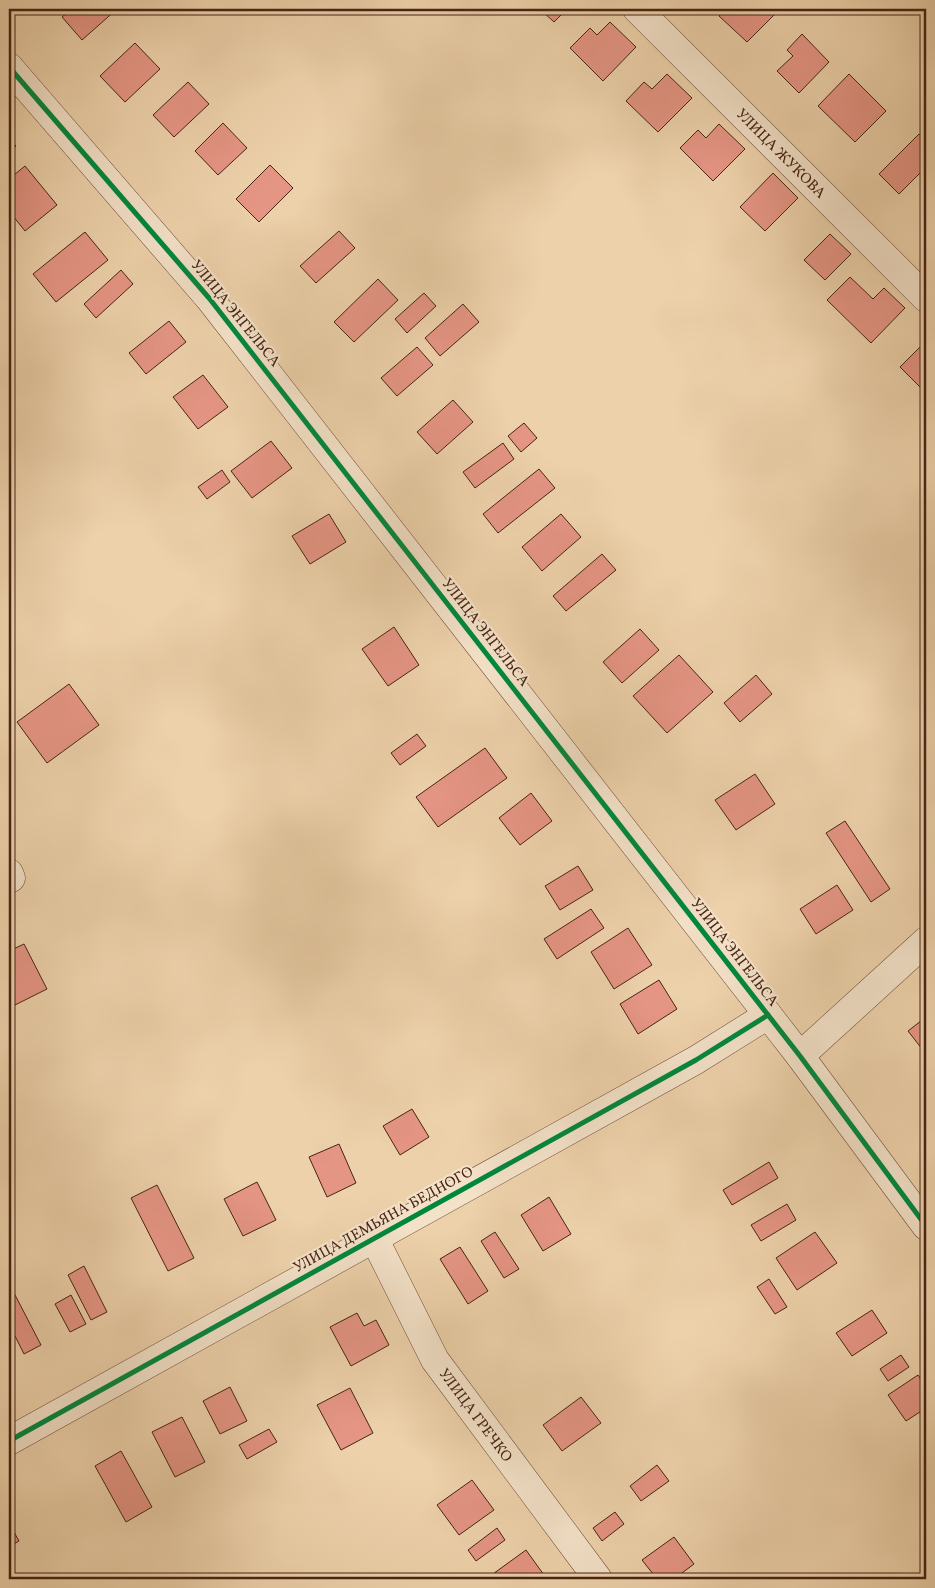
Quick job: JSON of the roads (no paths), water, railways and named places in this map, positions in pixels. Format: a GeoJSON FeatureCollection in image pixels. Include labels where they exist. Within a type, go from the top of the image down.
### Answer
{"type":"FeatureCollection","features":[{"type":"Feature","properties":{"kind":"street","name":"УЛИЦА ЖУКОВА"},"geometry":{"type":"LineString","coordinates":[[637,9],[926,298]]}},
{"type":"Feature","properties":{"kind":"street","name":"УЛИЦА ЭНГЕЛЬСА"},"geometry":{"type":"LineString","coordinates":[[9,68],[209,298],[800,1056],[926,1226]]}},
{"type":"Feature","properties":{"kind":"street"},"geometry":{"type":"LineString","coordinates":[[9,874],[9,879]]}},
{"type":"Feature","properties":{"kind":"street"},"geometry":{"type":"LineString","coordinates":[[800,1056],[926,940]]}},
{"type":"Feature","properties":{"kind":"street","name":"УЛИЦА ДЕМЬЯНА БЕДНОГО"},"geometry":{"type":"LineString","coordinates":[[9,1442],[696,1060],[768,1015]]}},
{"type":"Feature","properties":{"kind":"street","name":"УЛИЦА ГРЕЧКО"},"geometry":{"type":"LineString","coordinates":[[374,1238],[435,1360],[598,1579]]}}]}
